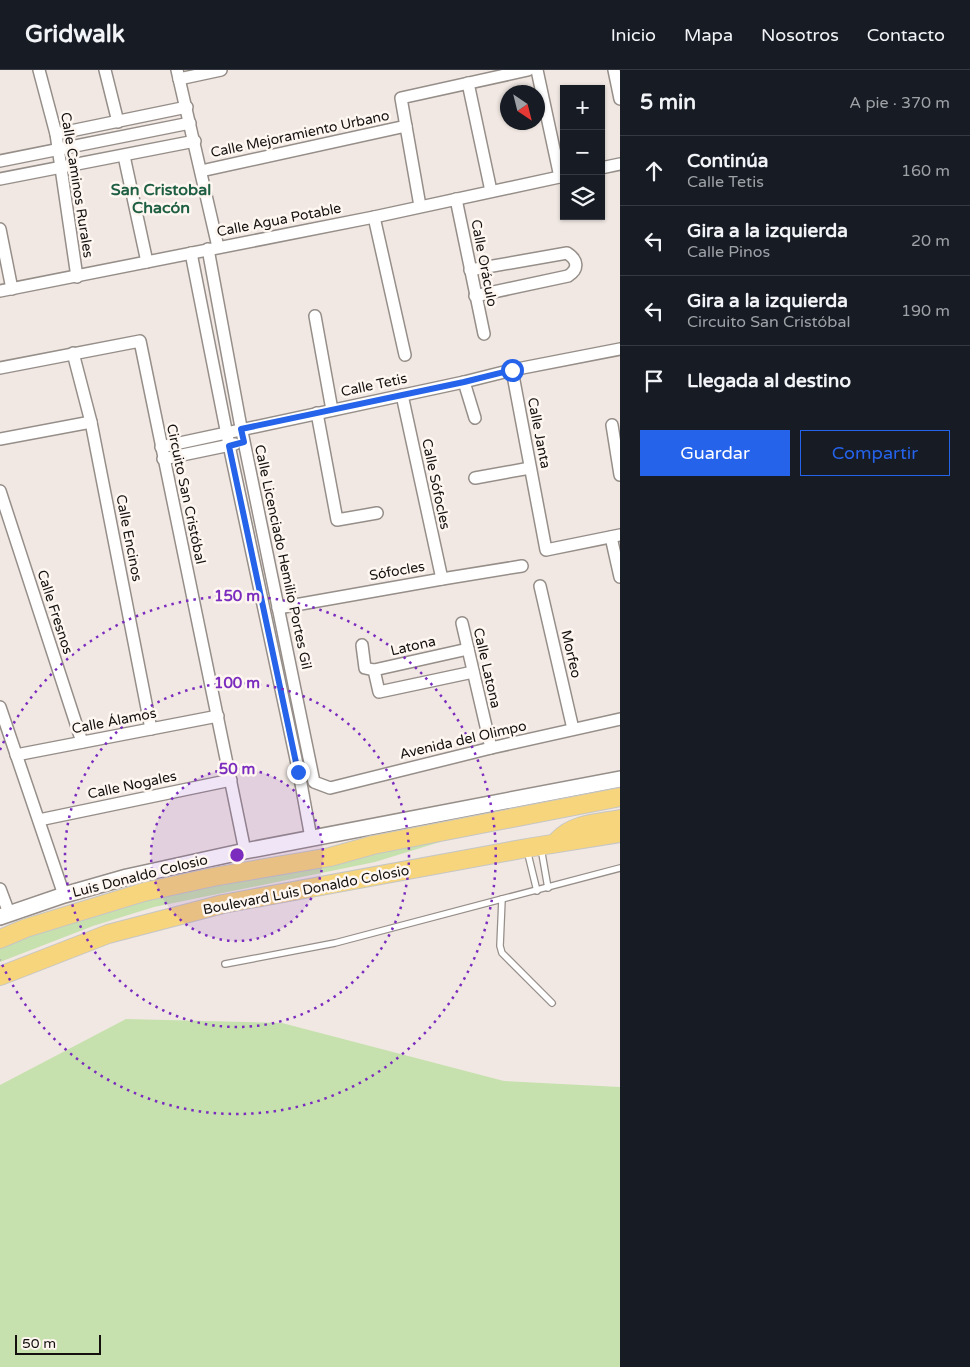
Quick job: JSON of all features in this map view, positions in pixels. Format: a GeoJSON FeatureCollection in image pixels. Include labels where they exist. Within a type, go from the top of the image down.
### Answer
{"type":"FeatureCollection","features":[{"type":"Feature","properties":{"kind":"main road","name":"Boulevard Luis Donaldo Colosio"},"geometry":{"type":"LineString","coordinates":[[0,939],[26,928],[144,892],[213,877],[330,857],[373,845],[620,797]]}},
{"type":"Feature","properties":{"kind":"main road"},"geometry":{"type":"LineString","coordinates":[[540,846],[576,828],[620,819]]}},
{"type":"Feature","properties":{"kind":"main road","name":"Boulevard Luis Donaldo Colosio"},"geometry":{"type":"LineString","coordinates":[[0,976],[108,934],[222,904],[620,833]]}},
{"type":"Feature","properties":{"kind":"street","name":"Calle Caminos Rurales"},"geometry":{"type":"LineString","coordinates":[[39,70],[59,149],[77,276]]}},
{"type":"Feature","properties":{"kind":"street"},"geometry":{"type":"LineString","coordinates":[[105,70],[118,122]]}},
{"type":"Feature","properties":{"kind":"street"},"geometry":{"type":"LineString","coordinates":[[178,75],[221,70]]}},
{"type":"Feature","properties":{"kind":"street"},"geometry":{"type":"LineString","coordinates":[[420,206],[401,98],[528,70]]}},
{"type":"Feature","properties":{"kind":"street"},"geometry":{"type":"LineString","coordinates":[[537,70],[562,175]]}},
{"type":"Feature","properties":{"kind":"street","name":"Calle Licenciado Hemilio Portes Gil"},"geometry":{"type":"LineString","coordinates":[[178,75],[201,171],[241,429],[314,782]]}},
{"type":"Feature","properties":{"kind":"street"},"geometry":{"type":"LineString","coordinates":[[617,76],[620,99]]}},
{"type":"Feature","properties":{"kind":"street"},"geometry":{"type":"LineString","coordinates":[[468,83],[491,191]]}},
{"type":"Feature","properties":{"kind":"street"},"geometry":{"type":"LineString","coordinates":[[56,134],[187,107]]}},
{"type":"Feature","properties":{"kind":"street"},"geometry":{"type":"LineString","coordinates":[[0,161],[190,123]]}},
{"type":"Feature","properties":{"kind":"street","name":"Calle Mejoramiento Urbano"},"geometry":{"type":"LineString","coordinates":[[201,171],[406,126]]}},
{"type":"Feature","properties":{"kind":"street"},"geometry":{"type":"LineString","coordinates":[[0,179],[194,141]]}},
{"type":"Feature","properties":{"kind":"street"},"geometry":{"type":"LineString","coordinates":[[124,156],[147,262]]}},
{"type":"Feature","properties":{"kind":"street"},"geometry":{"type":"LineString","coordinates":[[605,167],[620,164]]}},
{"type":"Feature","properties":{"kind":"street","name":"Calle Agua Potable"},"geometry":{"type":"LineString","coordinates":[[0,291],[374,217],[560,177]]}},
{"type":"Feature","properties":{"kind":"street","name":"Calle Oráculo"},"geometry":{"type":"LineString","coordinates":[[456,199],[484,334]]}},
{"type":"Feature","properties":{"kind":"street"},"geometry":{"type":"LineString","coordinates":[[374,217],[405,355]]}},
{"type":"Feature","properties":{"kind":"street"},"geometry":{"type":"LineString","coordinates":[[0,230],[12,289]]}},
{"type":"Feature","properties":{"kind":"street"},"geometry":{"type":"LineString","coordinates":[[191,253],[226,432],[300,778],[311,838]]}},
{"type":"Feature","properties":{"kind":"street"},"geometry":{"type":"LineString","coordinates":[[470,270],[568,253],[574,257],[577,264],[574,272],[568,276],[475,296]]}},
{"type":"Feature","properties":{"kind":"street"},"geometry":{"type":"LineString","coordinates":[[315,316],[332,410]]}},
{"type":"Feature","properties":{"kind":"street","name":"Circuito San Cristóbal"},"geometry":{"type":"LineString","coordinates":[[0,368],[140,341],[245,851]]}},
{"type":"Feature","properties":{"kind":"street"},"geometry":{"type":"LineString","coordinates":[[512,370],[620,349]]}},
{"type":"Feature","properties":{"kind":"street","name":"Calle Encinos"},"geometry":{"type":"LineString","coordinates":[[73,353],[91,422],[151,729]]}},
{"type":"Feature","properties":{"kind":"street","name":"Calle Tetis"},"geometry":{"type":"LineString","coordinates":[[161,447],[512,370]]}},
{"type":"Feature","properties":{"kind":"street","name":"Calle Janta"},"geometry":{"type":"LineString","coordinates":[[512,370],[546,550],[616,536]]}},
{"type":"Feature","properties":{"kind":"street"},"geometry":{"type":"LineString","coordinates":[[464,382],[474,418]]}},
{"type":"Feature","properties":{"kind":"street","name":"Calle Sófocles"},"geometry":{"type":"LineString","coordinates":[[402,395],[442,579]]}},
{"type":"Feature","properties":{"kind":"street"},"geometry":{"type":"LineString","coordinates":[[317,413],[337,520],[377,513]]}},
{"type":"Feature","properties":{"kind":"street"},"geometry":{"type":"LineString","coordinates":[[0,439],[91,422]]}},
{"type":"Feature","properties":{"kind":"street"},"geometry":{"type":"LineString","coordinates":[[612,425],[620,475]]}},
{"type":"Feature","properties":{"kind":"street"},"geometry":{"type":"LineString","coordinates":[[163,459],[244,442]]}},
{"type":"Feature","properties":{"kind":"street"},"geometry":{"type":"LineString","coordinates":[[475,478],[530,468]]}},
{"type":"Feature","properties":{"kind":"street","name":"Calle Fresnos"},"geometry":{"type":"LineString","coordinates":[[0,490],[82,742]]}},
{"type":"Feature","properties":{"kind":"street"},"geometry":{"type":"LineString","coordinates":[[616,536],[620,577]]}},
{"type":"Feature","properties":{"kind":"street","name":"Sófocles"},"geometry":{"type":"LineString","coordinates":[[278,608],[522,566]]}},
{"type":"Feature","properties":{"kind":"street","name":"Morfeo"},"geometry":{"type":"LineString","coordinates":[[540,586],[573,729]]}},
{"type":"Feature","properties":{"kind":"street","name":"Calle Latona"},"geometry":{"type":"LineString","coordinates":[[462,623],[491,748]]}},
{"type":"Feature","properties":{"kind":"street"},"geometry":{"type":"LineString","coordinates":[[362,645],[379,692],[473,672]]}},
{"type":"Feature","properties":{"kind":"street","name":"Latona"},"geometry":{"type":"LineString","coordinates":[[370,669],[468,649]]}},
{"type":"Feature","properties":{"kind":"street"},"geometry":{"type":"LineString","coordinates":[[0,707],[64,895]]}},
{"type":"Feature","properties":{"kind":"street","name":"Calle Álamos"},"geometry":{"type":"LineString","coordinates":[[16,755],[218,716]]}},
{"type":"Feature","properties":{"kind":"street","name":"Avenida del Olimpo"},"geometry":{"type":"LineString","coordinates":[[314,782],[330,788],[491,748],[620,720]]}},
{"type":"Feature","properties":{"kind":"street","name":"Luis Donaldo Colosio"},"geometry":{"type":"LineString","coordinates":[[4,915],[127,877],[245,851],[620,778]]}},
{"type":"Feature","properties":{"kind":"street","name":"Calle Nogales"},"geometry":{"type":"LineString","coordinates":[[38,820],[231,780]]}},
{"type":"Feature","properties":{"kind":"street"},"geometry":{"type":"LineString","coordinates":[[0,889],[4,915]]}},
{"type":"Feature","properties":{"kind":"lane"},"geometry":{"type":"LineString","coordinates":[[540,846],[548,888]]}},
{"type":"Feature","properties":{"kind":"lane"},"geometry":{"type":"LineString","coordinates":[[537,891],[540,846]]}},
{"type":"Feature","properties":{"kind":"lane"},"geometry":{"type":"LineString","coordinates":[[225,964],[334,943],[620,868]]}},
{"type":"Feature","properties":{"kind":"lane"},"geometry":{"type":"LineString","coordinates":[[502,899],[500,946],[502,953],[552,1003]]}},
{"type":"Feature","properties":{"kind":"green space"},"geometry":{"type":"Polygon","coordinates":[[[439,840],[440,842],[375,862],[154,907],[93,926],[0,962],[0,945],[151,896],[439,840]]]}},
{"type":"Feature","properties":{"kind":"green space"},"geometry":{"type":"Polygon","coordinates":[[[126,1019],[282,1023],[504,1081],[620,1087],[620,1367],[0,1367],[0,1085],[126,1019]]]}},
{"type":"Feature","properties":{"kind":"district","name":"San Cristobal Chacón"},"geometry":{"type":"Point","coordinates":[161,199]}},
{"type":"Feature","properties":{"kind":"route"},"geometry":{"type":"LineString","coordinates":[[298,772],[229,446],[244,442],[241,429],[464,382],[512,370]]}}]}
